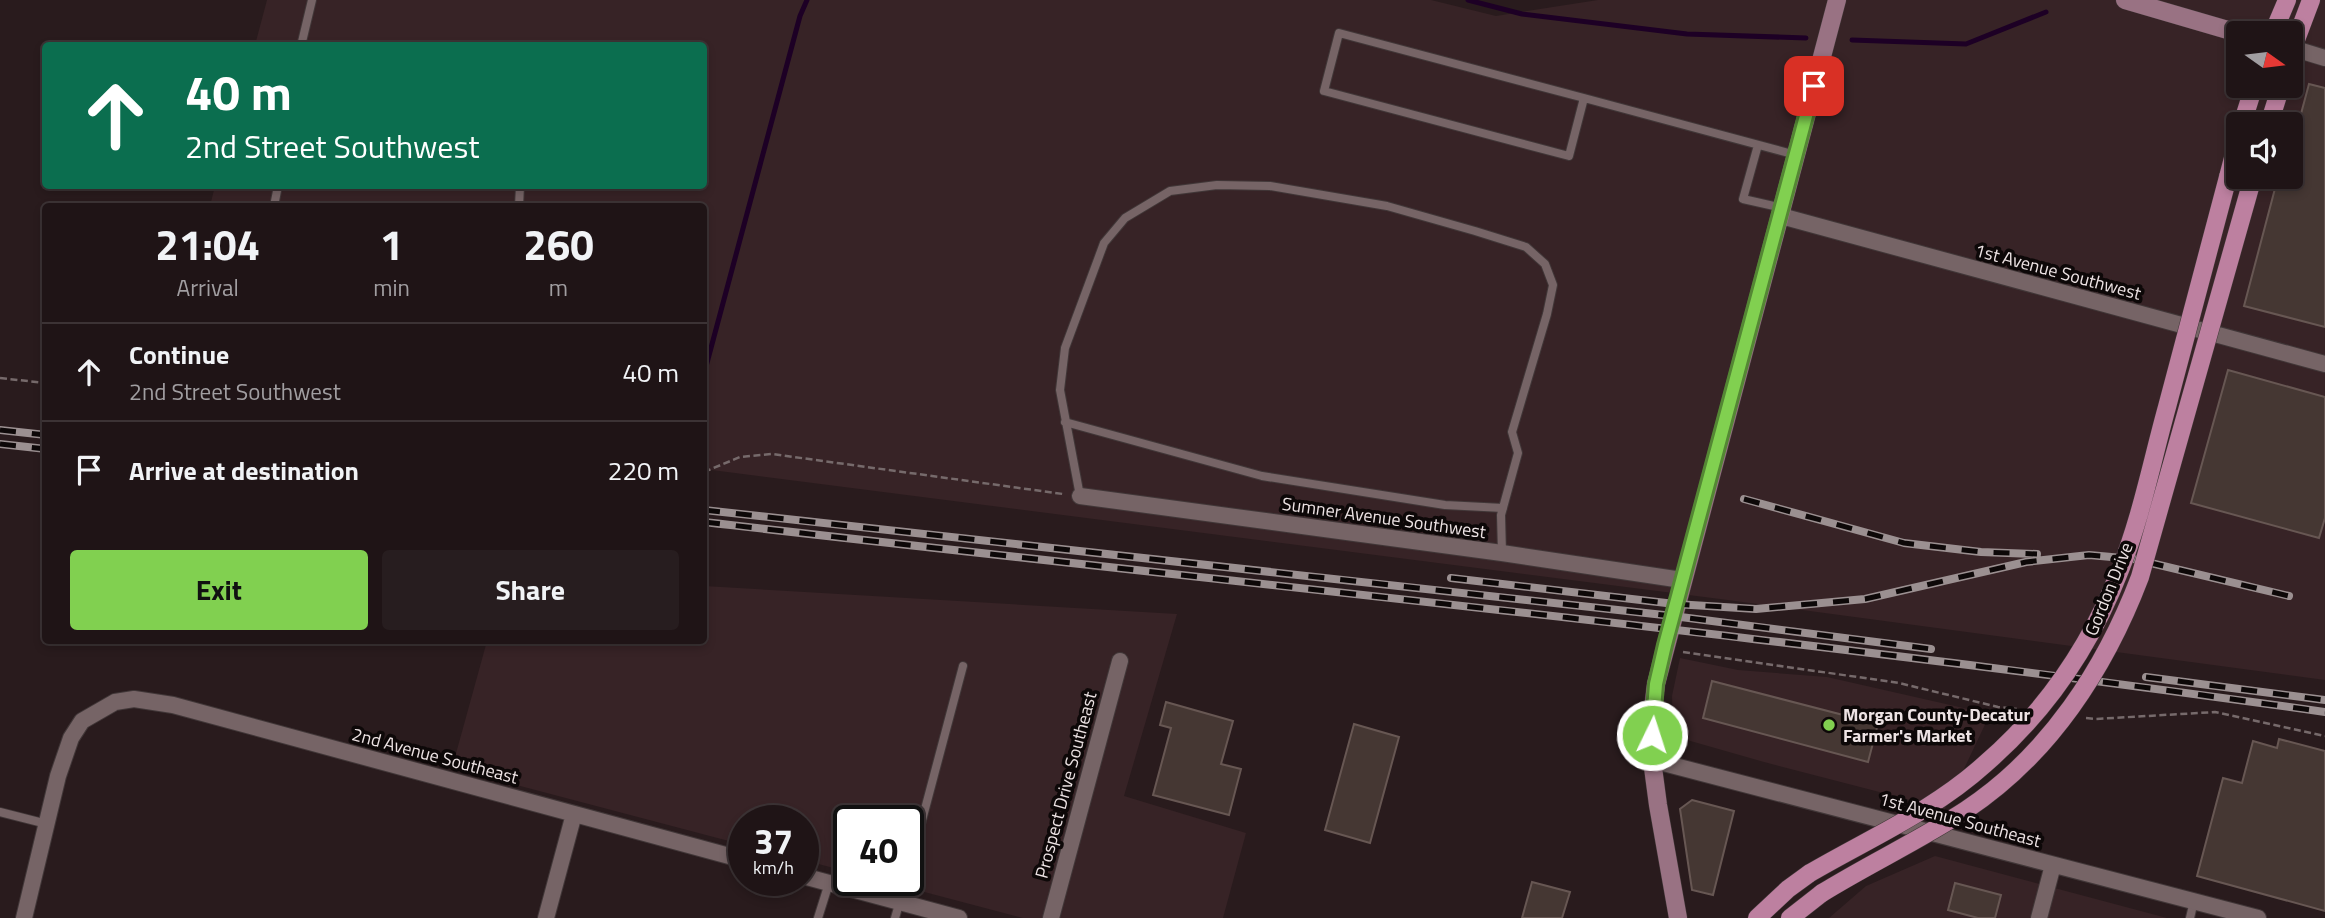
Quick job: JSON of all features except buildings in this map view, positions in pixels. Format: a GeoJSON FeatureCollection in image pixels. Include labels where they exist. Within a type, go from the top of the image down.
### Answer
{"type":"FeatureCollection","features":[{"type":"Feature","properties":{"kind":"main road"},"geometry":{"type":"LineString","coordinates":[[2278,21],[2287,0]]}},
{"type":"Feature","properties":{"kind":"main road"},"geometry":{"type":"LineString","coordinates":[[2303,21],[2311,0]]}},
{"type":"Feature","properties":{"kind":"main road","name":"Gordon Drive"},"geometry":{"type":"LineString","coordinates":[[1757,918],[1810,873],[1900,825],[1959,786],[2002,749],[2034,716],[2075,660],[2108,600],[2132,536],[2226,184]]}},
{"type":"Feature","properties":{"kind":"main road","name":"Gordon Drive"},"geometry":{"type":"LineString","coordinates":[[1790,918],[1822,893],[1966,810],[1992,790],[2039,746],[2098,667],[2119,628],[2140,578],[2250,189]]}},
{"type":"Feature","properties":{"kind":"street"},"geometry":{"type":"LineString","coordinates":[[1678,918],[1652,760],[1653,709],[1667,636],[1837,0]]}},
{"type":"Feature","properties":{"kind":"street"},"geometry":{"type":"LineString","coordinates":[[2125,0],[2226,29]]}},
{"type":"Feature","properties":{"kind":"street"},"geometry":{"type":"LineString","coordinates":[[2303,53],[2325,58]]}},
{"type":"Feature","properties":{"kind":"street","name":"1st Avenue Southwest"},"geometry":{"type":"LineString","coordinates":[[1782,212],[2325,364]]}},
{"type":"Feature","properties":{"kind":"street","name":"Sumner Avenue Southwest"},"geometry":{"type":"LineString","coordinates":[[1080,496],[1682,580]]}},
{"type":"Feature","properties":{"kind":"street","name":"Prospect Drive Southeast"},"geometry":{"type":"LineString","coordinates":[[1051,918],[1120,661]]}},
{"type":"Feature","properties":{"kind":"street","name":"2nd Avenue Southeast"},"geometry":{"type":"LineString","coordinates":[[47,824],[58,776],[71,738],[82,721],[115,702],[134,699],[173,705],[728,856]]}},
{"type":"Feature","properties":{"kind":"street","name":"1st Avenue Southeast"},"geometry":{"type":"LineString","coordinates":[[1652,760],[2258,918]]}},
{"type":"Feature","properties":{"kind":"street"},"geometry":{"type":"LineString","coordinates":[[546,918],[574,814]]}},
{"type":"Feature","properties":{"kind":"street"},"geometry":{"type":"LineString","coordinates":[[23,918],[47,824]]}},
{"type":"Feature","properties":{"kind":"street"},"geometry":{"type":"LineString","coordinates":[[2039,918],[2053,865]]}},
{"type":"Feature","properties":{"kind":"street"},"geometry":{"type":"LineString","coordinates":[[819,880],[898,910],[959,918]]}},
{"type":"Feature","properties":{"kind":"lane"},"geometry":{"type":"LineString","coordinates":[[303,42],[312,0]]}},
{"type":"Feature","properties":{"kind":"lane"},"geometry":{"type":"LineString","coordinates":[[1584,98],[1569,156],[1324,91],[1339,33],[1584,98],[1796,156]]}},
{"type":"Feature","properties":{"kind":"lane"},"geometry":{"type":"LineString","coordinates":[[1758,145],[1743,199],[1782,212]]}},
{"type":"Feature","properties":{"kind":"lane"},"geometry":{"type":"LineString","coordinates":[[1080,496],[1060,390],[1065,348],[1104,243],[1125,218],[1170,191],[1217,185],[1270,186],[1387,206],[1526,247],[1545,264],[1553,285],[1512,432],[1518,453],[1503,509],[1502,553]]}},
{"type":"Feature","properties":{"kind":"lane"},"geometry":{"type":"LineString","coordinates":[[1065,422],[1262,476],[1445,505],[1503,509]]}},
{"type":"Feature","properties":{"kind":"lane"},"geometry":{"type":"LineString","coordinates":[[924,813],[963,666]]}},
{"type":"Feature","properties":{"kind":"lane"},"geometry":{"type":"LineString","coordinates":[[0,812],[47,824]]}},
{"type":"Feature","properties":{"kind":"lane"},"geometry":{"type":"LineString","coordinates":[[818,918],[828,883]]}},
{"type":"Feature","properties":{"kind":"lane"},"geometry":{"type":"LineString","coordinates":[[2190,918],[2194,901]]}},
{"type":"Feature","properties":{"kind":"path"},"geometry":{"type":"LineString","coordinates":[[0,378],[42,383]]}},
{"type":"Feature","properties":{"kind":"path"},"geometry":{"type":"LineString","coordinates":[[707,471],[740,457],[772,454],[1080,496]]}},
{"type":"Feature","properties":{"kind":"path"},"geometry":{"type":"LineString","coordinates":[[1667,636],[1682,652],[1899,683],[1998,707],[2023,710]]}},
{"type":"Feature","properties":{"kind":"path"},"geometry":{"type":"LineString","coordinates":[[2084,718],[2215,712],[2325,736]]}},
{"type":"Feature","properties":{"kind":"shaded area"},"geometry":{"type":"Polygon","coordinates":[[[267,0],[1431,0],[1496,16],[1598,0],[2325,0],[2325,680],[1720,599],[707,469],[707,203],[211,203],[214,189],[707,189],[707,42],[256,42],[267,0]]]}},
{"type":"Feature","properties":{"kind":"shaded area"},"geometry":{"type":"Polygon","coordinates":[[[707,586],[1177,614],[1124,796],[1246,833],[1223,918],[1023,918],[924,892],[924,805],[833,805],[833,868],[819,864],[819,805],[728,805],[728,841],[452,768],[486,644],[707,644],[707,586]]]}},
{"type":"Feature","properties":{"kind":"shaded area","name":"Morgan County-Decatur Farmer's Market"},"geometry":{"type":"Polygon","coordinates":[[[1680,658],[1738,670],[1827,677],[1990,714],[1945,809],[1673,736],[1672,696],[1680,658]]]}},
{"type":"Feature","properties":{"kind":"shaded area"},"geometry":{"type":"Polygon","coordinates":[[[1935,856],[2167,918],[1829,918],[1866,886],[1935,856]]]}},
{"type":"Feature","properties":{"kind":"waterway"},"geometry":{"type":"LineString","coordinates":[[707,363],[800,16],[807,0]]}},
{"type":"Feature","properties":{"kind":"waterway"},"geometry":{"type":"LineString","coordinates":[[1468,0],[1522,14],[1687,34],[1806,38]]}},
{"type":"Feature","properties":{"kind":"waterway"},"geometry":{"type":"LineString","coordinates":[[1852,40],[1966,44],[2046,12]]}},
{"type":"Feature","properties":{"kind":"railway"},"geometry":{"type":"LineString","coordinates":[[0,430],[42,435]]}},
{"type":"Feature","properties":{"kind":"railway"},"geometry":{"type":"LineString","coordinates":[[0,444],[42,449]]}},
{"type":"Feature","properties":{"kind":"railway"},"geometry":{"type":"LineString","coordinates":[[1744,499],[1904,543],[1981,552],[2037,554]]}},
{"type":"Feature","properties":{"kind":"railway"},"geometry":{"type":"LineString","coordinates":[[707,510],[1673,616],[1931,649]]}},
{"type":"Feature","properties":{"kind":"railway"},"geometry":{"type":"LineString","coordinates":[[707,522],[1718,635],[2325,712]]}},
{"type":"Feature","properties":{"kind":"railway"},"geometry":{"type":"LineString","coordinates":[[1451,578],[1675,604],[1756,609],[1865,599],[2026,562],[2089,555],[2134,559],[2289,596]]}},
{"type":"Feature","properties":{"kind":"railway"},"geometry":{"type":"LineString","coordinates":[[2146,677],[2325,700]]}},
{"type":"Feature","properties":{"kind":"place","name":"Morgan County-Decatur Farmer's Market"},"geometry":{"type":"Point","coordinates":[1829,725]}},
{"type":"Feature","properties":{"kind":"route"},"geometry":{"type":"LineString","coordinates":[[1652,735],[1656,684],[1665,645],[1814,86]]}}]}
